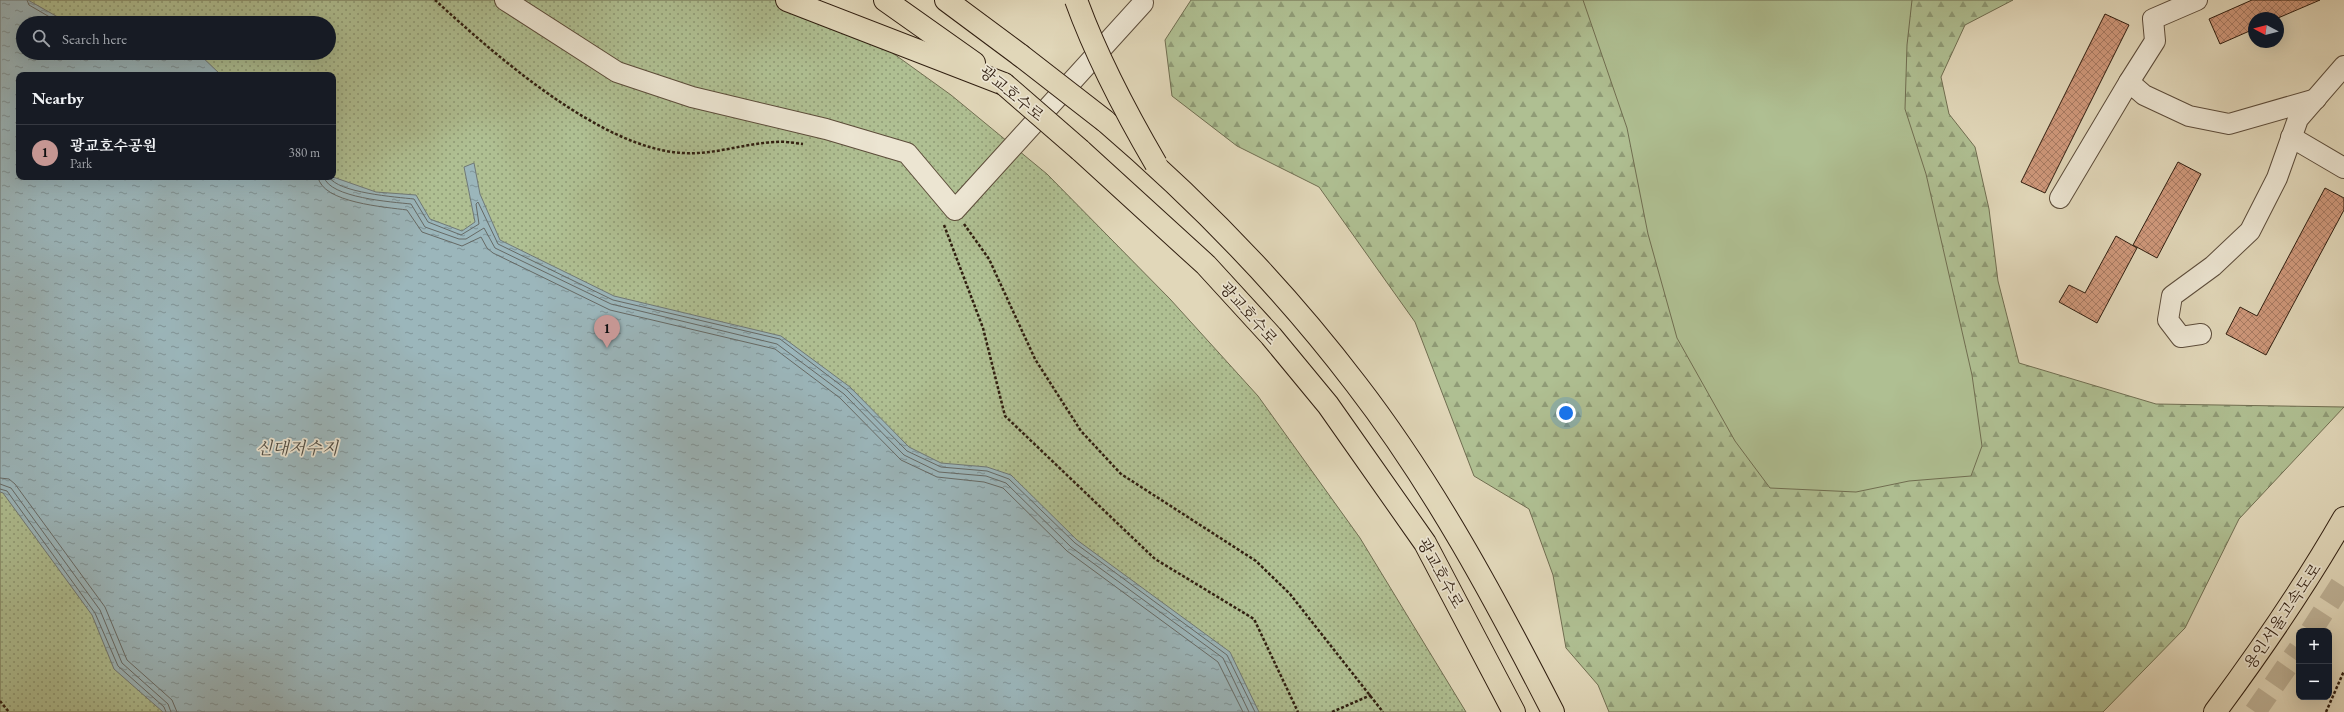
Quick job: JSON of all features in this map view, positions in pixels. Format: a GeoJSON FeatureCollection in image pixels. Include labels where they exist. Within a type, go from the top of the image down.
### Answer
{"type":"FeatureCollection","features":[{"type":"Feature","properties":{"kind":"main road"},"geometry":{"type":"LineString","coordinates":[[786,0],[1004,84]]}},
{"type":"Feature","properties":{"kind":"main road","name":"광교호수로"},"geometry":{"type":"LineString","coordinates":[[885,0],[1004,84],[1080,150],[1206,265],[1271,336],[1328,405],[1425,542],[1514,712]]}},
{"type":"Feature","properties":{"kind":"main road","name":"광교호수로"},"geometry":{"type":"LineString","coordinates":[[946,0],[1105,121],[1156,164],[1234,242],[1356,384],[1460,540],[1515,638],[1553,712]]}},
{"type":"Feature","properties":{"kind":"main road"},"geometry":{"type":"LineString","coordinates":[[1076,0],[1090,40],[1113,88],[1156,164]]}},
{"type":"Feature","properties":{"kind":"main road","name":"용인서울고속도로"},"geometry":{"type":"LineString","coordinates":[[2215,712],[2255,657],[2325,552],[2344,518]]}},
{"type":"Feature","properties":{"kind":"street"},"geometry":{"type":"LineString","coordinates":[[504,0],[617,72],[692,97],[826,129],[907,153],[949,217],[1143,3]]}},
{"type":"Feature","properties":{"kind":"street"},"geometry":{"type":"LineString","coordinates":[[2060,198],[2155,41],[2153,19],[2197,0]]}},
{"type":"Feature","properties":{"kind":"street"},"geometry":{"type":"LineString","coordinates":[[2201,334],[2181,337],[2168,320],[2172,296],[2213,266],[2250,231],[2277,178],[2298,119],[2344,66]]}},
{"type":"Feature","properties":{"kind":"street"},"geometry":{"type":"LineString","coordinates":[[2129,82],[2144,95],[2188,116],[2229,124],[2316,99]]}},
{"type":"Feature","properties":{"kind":"street"},"geometry":{"type":"LineString","coordinates":[[2291,137],[2344,168]]}},
{"type":"Feature","properties":{"kind":"path"},"geometry":{"type":"LineString","coordinates":[[435,0],[471,33],[554,98],[609,132],[663,152],[704,153],[776,142],[806,144]]}},
{"type":"Feature","properties":{"kind":"path"},"geometry":{"type":"LineString","coordinates":[[949,217],[989,259],[1035,359],[1081,431],[1121,474],[1256,561],[1290,594],[1383,712]]}},
{"type":"Feature","properties":{"kind":"path"},"geometry":{"type":"LineString","coordinates":[[949,217],[983,328],[1005,416],[1155,559],[1254,619],[1298,712]]}},
{"type":"Feature","properties":{"kind":"path"},"geometry":{"type":"LineString","coordinates":[[2326,712],[2344,671]]}},
{"type":"Feature","properties":{"kind":"path"},"geometry":{"type":"LineString","coordinates":[[1332,712],[1371,695]]}},
{"type":"Feature","properties":{"kind":"path"},"geometry":{"type":"LineString","coordinates":[[0,701],[9,712]]}},
{"type":"Feature","properties":{"kind":"green space"},"geometry":{"type":"Polygon","coordinates":[[[0,0],[819,0],[951,95],[1047,174],[1170,299],[1258,396],[1360,538],[1466,712],[0,712],[0,0]]]}},
{"type":"Feature","properties":{"kind":"green space"},"geometry":{"type":"Polygon","coordinates":[[[1191,0],[1583,0],[1627,128],[1648,234],[1677,338],[1735,441],[1770,488],[1856,492],[1909,481],[1971,476],[1982,446],[1972,375],[1926,174],[1905,109],[1907,45],[1912,0],[2013,0],[1965,25],[1941,77],[1949,114],[1975,147],[1989,209],[1998,281],[2019,363],[2156,404],[2344,407],[2239,519],[2185,628],[2103,712],[1609,712],[1598,685],[1566,648],[1553,575],[1529,509],[1474,476],[1415,322],[1319,187],[1237,146],[1172,96],[1165,40],[1191,0]]]}},
{"type":"Feature","properties":{"kind":"green space"},"geometry":{"type":"Polygon","coordinates":[[[1328,0],[1978,0],[1960,16],[1936,82],[2032,507],[1787,543],[1328,0]]]}},
{"type":"Feature","properties":{"kind":"water","name":"신대저수지"},"geometry":{"type":"Polygon","coordinates":[[[0,0],[28,0],[56,16],[16,16],[16,60],[205,60],[218,72],[16,72],[16,180],[336,180],[336,178],[376,192],[416,195],[430,219],[462,231],[475,222],[464,167],[474,163],[480,194],[500,240],[614,296],[781,336],[850,387],[909,447],[941,463],[987,467],[1011,475],[1077,540],[1230,652],[1259,712],[163,712],[114,669],[92,615],[3,493],[0,492],[0,0]]]}},
{"type":"Feature","properties":{"kind":"building"},"geometry":{"type":"Polygon","coordinates":[[[2252,0],[2320,0],[2284,15],[2284,12],[2248,12],[2248,32],[2220,44],[2209,19],[2252,0]]]}},
{"type":"Feature","properties":{"kind":"building"},"geometry":{"type":"Polygon","coordinates":[[[2105,14],[2129,25],[2045,193],[2021,182],[2105,14]]]}},
{"type":"Feature","properties":{"kind":"building"},"geometry":{"type":"Polygon","coordinates":[[[2178,162],[2201,174],[2157,258],[2133,245],[2178,162]]]}},
{"type":"Feature","properties":{"kind":"building"},"geometry":{"type":"Polygon","coordinates":[[[2325,188],[2344,198],[2344,210],[2266,355],[2226,334],[2240,307],[2257,316],[2325,188]]]}},
{"type":"Feature","properties":{"kind":"building"},"geometry":{"type":"Polygon","coordinates":[[[2116,236],[2137,248],[2097,323],[2059,302],[2069,285],[2085,293],[2116,236]]]}},
{"type":"Feature","properties":{"kind":"tunnel"},"geometry":{"type":"LineString","coordinates":[[2313,628],[2344,580]]}},
{"type":"Feature","properties":{"kind":"tunnel"},"geometry":{"type":"LineString","coordinates":[[2255,712],[2296,653]]}},
{"type":"Feature","properties":{"kind":"place","name":"광교호수공원"},"geometry":{"type":"Point","coordinates":[607,348]}}]}
